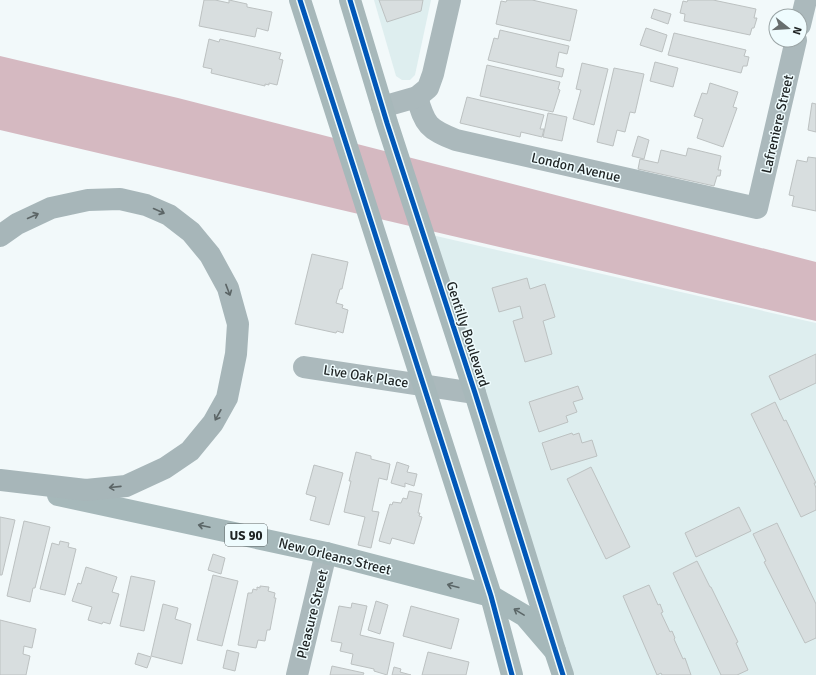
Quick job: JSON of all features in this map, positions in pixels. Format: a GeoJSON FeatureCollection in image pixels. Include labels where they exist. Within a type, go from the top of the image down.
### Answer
{"type":"FeatureCollection","features":[{"type":"Feature","properties":{"kind":"highway"},"geometry":{"type":"LineString","coordinates":[[0,236],[17,224],[51,208],[88,200],[120,199],[146,205],[170,215],[191,232],[210,255],[228,288],[238,324],[236,354],[227,398],[213,423],[190,451],[165,468],[126,486],[86,490],[0,481]]}},
{"type":"Feature","properties":{"kind":"main road"},"geometry":{"type":"LineString","coordinates":[[300,0],[491,596],[512,675]]}},
{"type":"Feature","properties":{"kind":"main road","name":"Gentilly Boulevard"},"geometry":{"type":"LineString","coordinates":[[350,0],[384,115],[475,393],[563,675]]}},
{"type":"Feature","properties":{"kind":"main road","name":"New Orleans Street"},"geometry":{"type":"LineString","coordinates":[[0,481],[326,553],[491,596],[525,616],[555,650]]}},
{"type":"Feature","properties":{"kind":"street"},"geometry":{"type":"LineString","coordinates":[[384,115],[417,97],[428,88],[434,74],[450,0]]}},
{"type":"Feature","properties":{"kind":"street","name":"Lafreniere Street"},"geometry":{"type":"LineString","coordinates":[[758,208],[794,48]]}},
{"type":"Feature","properties":{"kind":"street","name":"London Avenue"},"geometry":{"type":"LineString","coordinates":[[417,97],[427,124],[446,136],[456,140],[758,208]]}},
{"type":"Feature","properties":{"kind":"street","name":"Live Oak Place"},"geometry":{"type":"LineString","coordinates":[[304,367],[475,393]]}},
{"type":"Feature","properties":{"kind":"street","name":"Pleasure Street"},"geometry":{"type":"LineString","coordinates":[[297,675],[326,553]]}},
{"type":"Feature","properties":{"kind":"shaded area"},"geometry":{"type":"Polygon","coordinates":[[[374,0],[431,0],[415,75],[410,80],[402,80],[396,76],[374,0]]]}},
{"type":"Feature","properties":{"kind":"shaded area"},"geometry":{"type":"Polygon","coordinates":[[[0,56],[178,98],[816,262],[816,321],[0,130],[0,56]]]}},
{"type":"Feature","properties":{"kind":"shaded area"},"geometry":{"type":"Polygon","coordinates":[[[423,233],[816,323],[816,675],[563,675],[423,233]]]}},
{"type":"Feature","properties":{"kind":"building"},"geometry":{"type":"Polygon","coordinates":[[[204,0],[215,0],[229,3],[229,0],[247,4],[247,7],[272,12],[268,31],[257,28],[255,37],[199,26],[204,0]]]}},
{"type":"Feature","properties":{"kind":"building"},"geometry":{"type":"Polygon","coordinates":[[[379,0],[423,0],[421,11],[387,22],[379,0]]]}},
{"type":"Feature","properties":{"kind":"building"},"geometry":{"type":"Polygon","coordinates":[[[507,0],[532,0],[577,10],[570,41],[496,24],[501,1],[506,2],[507,0]]]}},
{"type":"Feature","properties":{"kind":"building"},"geometry":{"type":"Polygon","coordinates":[[[688,0],[713,0],[756,9],[754,18],[757,18],[754,28],[752,28],[750,35],[684,21],[685,14],[680,13],[683,1],[687,2],[688,0]]]}},
{"type":"Feature","properties":{"kind":"building"},"geometry":{"type":"Polygon","coordinates":[[[654,9],[671,14],[668,24],[651,18],[654,9]]]}},
{"type":"Feature","properties":{"kind":"building"},"geometry":{"type":"Polygon","coordinates":[[[646,28],[667,35],[662,52],[640,45],[646,28]]]}},
{"type":"Feature","properties":{"kind":"building"},"geometry":{"type":"Polygon","coordinates":[[[500,30],[569,46],[567,54],[559,52],[556,67],[564,69],[562,77],[488,60],[494,38],[498,39],[500,30]]]}},
{"type":"Feature","properties":{"kind":"building"},"geometry":{"type":"Polygon","coordinates":[[[674,33],[746,50],[744,56],[749,57],[747,66],[743,66],[741,73],[668,55],[674,33]]]}},
{"type":"Feature","properties":{"kind":"building"},"geometry":{"type":"Polygon","coordinates":[[[209,39],[219,42],[220,39],[281,53],[279,59],[283,60],[277,85],[269,83],[269,85],[265,84],[265,86],[211,73],[212,69],[203,67],[209,39]]]}},
{"type":"Feature","properties":{"kind":"building"},"geometry":{"type":"Polygon","coordinates":[[[655,62],[678,68],[673,87],[650,81],[655,62]]]}},
{"type":"Feature","properties":{"kind":"building"},"geometry":{"type":"Polygon","coordinates":[[[582,63],[608,69],[594,125],[573,119],[581,90],[576,89],[582,63]]]}},
{"type":"Feature","properties":{"kind":"building"},"geometry":{"type":"Polygon","coordinates":[[[487,65],[560,82],[558,89],[560,90],[553,112],[480,96],[487,65]]]}},
{"type":"Feature","properties":{"kind":"building"},"geometry":{"type":"Polygon","coordinates":[[[614,68],[644,74],[635,113],[630,112],[625,132],[617,130],[613,146],[597,142],[614,68]]]}},
{"type":"Feature","properties":{"kind":"building"},"geometry":{"type":"Polygon","coordinates":[[[710,83],[738,92],[733,107],[737,108],[723,147],[697,138],[703,119],[694,116],[702,93],[707,94],[710,83]]]}},
{"type":"Feature","properties":{"kind":"building"},"geometry":{"type":"Polygon","coordinates":[[[467,97],[544,115],[540,129],[544,129],[542,137],[521,132],[520,137],[460,123],[467,97]]]}},
{"type":"Feature","properties":{"kind":"building"},"geometry":{"type":"Polygon","coordinates":[[[812,103],[816,104],[816,132],[808,130],[812,103]]]}},
{"type":"Feature","properties":{"kind":"building"},"geometry":{"type":"Polygon","coordinates":[[[548,113],[567,117],[562,141],[543,137],[548,113]]]}},
{"type":"Feature","properties":{"kind":"building"},"geometry":{"type":"Polygon","coordinates":[[[638,136],[649,140],[644,159],[632,156],[638,136]]]}},
{"type":"Feature","properties":{"kind":"building"},"geometry":{"type":"Polygon","coordinates":[[[688,148],[721,156],[718,170],[721,170],[720,176],[717,176],[714,186],[638,169],[640,159],[658,163],[661,150],[686,156],[688,148]]]}},
{"type":"Feature","properties":{"kind":"building"},"geometry":{"type":"Polygon","coordinates":[[[808,157],[816,158],[816,211],[792,206],[794,196],[789,195],[797,160],[807,162],[808,157]]]}},
{"type":"Feature","properties":{"kind":"building"},"geometry":{"type":"Polygon","coordinates":[[[312,254],[348,262],[342,289],[340,289],[336,303],[343,305],[342,308],[348,310],[343,333],[337,331],[336,333],[295,324],[312,254]]]}},
{"type":"Feature","properties":{"kind":"building"},"geometry":{"type":"Polygon","coordinates":[[[527,278],[530,289],[545,284],[555,317],[543,321],[552,354],[525,362],[513,321],[523,318],[520,306],[499,312],[492,288],[527,278]]]}},
{"type":"Feature","properties":{"kind":"building"},"geometry":{"type":"Polygon","coordinates":[[[816,354],[816,383],[780,400],[769,376],[816,354]]]}},
{"type":"Feature","properties":{"kind":"building"},"geometry":{"type":"Polygon","coordinates":[[[578,386],[583,399],[573,402],[577,412],[566,416],[568,422],[539,432],[529,402],[578,386]]]}},
{"type":"Feature","properties":{"kind":"building"},"geometry":{"type":"Polygon","coordinates":[[[775,402],[784,421],[786,420],[816,483],[814,483],[816,488],[816,510],[801,517],[751,414],[775,402]]]}},
{"type":"Feature","properties":{"kind":"building"},"geometry":{"type":"Polygon","coordinates":[[[572,433],[573,435],[579,433],[582,443],[592,440],[597,456],[551,470],[542,443],[572,433]]]}},
{"type":"Feature","properties":{"kind":"building"},"geometry":{"type":"Polygon","coordinates":[[[356,452],[371,456],[371,459],[390,464],[387,480],[379,478],[372,511],[379,512],[371,548],[358,545],[365,517],[344,512],[356,452]]]}},
{"type":"Feature","properties":{"kind":"building"},"geometry":{"type":"Polygon","coordinates":[[[397,462],[409,466],[407,472],[417,474],[414,486],[405,483],[405,487],[391,483],[397,462]]]}},
{"type":"Feature","properties":{"kind":"building"},"geometry":{"type":"Polygon","coordinates":[[[314,465],[343,473],[329,525],[310,520],[316,497],[306,494],[314,465]]]}},
{"type":"Feature","properties":{"kind":"building"},"geometry":{"type":"Polygon","coordinates":[[[591,467],[630,547],[606,559],[567,479],[591,467]]]}},
{"type":"Feature","properties":{"kind":"building"},"geometry":{"type":"Polygon","coordinates":[[[409,491],[422,494],[418,513],[420,513],[419,516],[422,517],[414,544],[392,538],[390,544],[379,541],[390,504],[392,505],[393,502],[401,503],[403,498],[407,499],[409,491]]]}},
{"type":"Feature","properties":{"kind":"building"},"geometry":{"type":"Polygon","coordinates":[[[739,507],[751,531],[696,557],[685,533],[739,507]]]}},
{"type":"Feature","properties":{"kind":"building"},"geometry":{"type":"Polygon","coordinates":[[[0,517],[15,520],[2,575],[0,575],[0,517]]]}},
{"type":"Feature","properties":{"kind":"building"},"geometry":{"type":"Polygon","coordinates":[[[24,521],[50,527],[35,588],[33,588],[30,602],[7,596],[24,521]]]}},
{"type":"Feature","properties":{"kind":"building"},"geometry":{"type":"Polygon","coordinates":[[[777,523],[816,604],[816,638],[805,643],[764,562],[766,561],[753,534],[777,523]]]}},
{"type":"Feature","properties":{"kind":"building"},"geometry":{"type":"Polygon","coordinates":[[[60,541],[69,543],[68,547],[76,549],[65,595],[40,589],[52,543],[59,545],[60,541]]]}},
{"type":"Feature","properties":{"kind":"building"},"geometry":{"type":"Polygon","coordinates":[[[213,554],[225,558],[221,574],[208,570],[213,554]]]}},
{"type":"Feature","properties":{"kind":"building"},"geometry":{"type":"Polygon","coordinates":[[[697,561],[738,642],[736,643],[748,670],[737,675],[721,675],[673,573],[697,561]]]}},
{"type":"Feature","properties":{"kind":"building"},"geometry":{"type":"Polygon","coordinates":[[[86,567],[117,577],[112,592],[119,594],[110,624],[103,622],[102,624],[88,620],[92,607],[72,601],[78,583],[81,584],[86,567]]]}},
{"type":"Feature","properties":{"kind":"building"},"geometry":{"type":"Polygon","coordinates":[[[213,575],[238,581],[222,646],[197,640],[213,575]]]}},
{"type":"Feature","properties":{"kind":"building"},"geometry":{"type":"Polygon","coordinates":[[[131,576],[155,581],[144,631],[120,626],[131,576]]]}},
{"type":"Feature","properties":{"kind":"building"},"geometry":{"type":"Polygon","coordinates":[[[649,585],[658,605],[660,604],[663,612],[661,613],[670,632],[672,631],[675,638],[674,639],[683,659],[685,658],[691,675],[662,675],[661,673],[657,675],[623,596],[649,585]]]}},
{"type":"Feature","properties":{"kind":"building"},"geometry":{"type":"Polygon","coordinates":[[[260,586],[269,587],[268,591],[275,593],[274,598],[276,598],[270,630],[267,630],[265,641],[258,640],[256,648],[238,645],[248,593],[252,593],[253,589],[257,590],[257,587],[260,588],[260,586]]]}},
{"type":"Feature","properties":{"kind":"building"},"geometry":{"type":"Polygon","coordinates":[[[376,601],[388,605],[380,634],[368,630],[376,601]]]}},
{"type":"Feature","properties":{"kind":"building"},"geometry":{"type":"Polygon","coordinates":[[[352,603],[367,606],[360,635],[394,643],[387,675],[374,671],[374,669],[351,664],[353,654],[340,651],[342,643],[331,641],[339,606],[351,608],[352,603]]]}},
{"type":"Feature","properties":{"kind":"building"},"geometry":{"type":"Polygon","coordinates":[[[163,604],[178,608],[175,619],[191,624],[182,664],[151,656],[163,604]]]}},
{"type":"Feature","properties":{"kind":"building"},"geometry":{"type":"Polygon","coordinates":[[[411,606],[459,619],[451,649],[403,636],[411,606]]]}},
{"type":"Feature","properties":{"kind":"building"},"geometry":{"type":"Polygon","coordinates":[[[0,620],[36,629],[32,648],[24,646],[23,654],[30,656],[26,675],[0,675],[0,620]]]}},
{"type":"Feature","properties":{"kind":"building"},"geometry":{"type":"Polygon","coordinates":[[[227,650],[239,653],[235,671],[223,668],[227,650]]]}},
{"type":"Feature","properties":{"kind":"building"},"geometry":{"type":"Polygon","coordinates":[[[428,652],[469,662],[466,675],[422,675],[428,652]]]}},
{"type":"Feature","properties":{"kind":"building"},"geometry":{"type":"Polygon","coordinates":[[[138,653],[151,657],[147,668],[135,664],[138,653]]]}},
{"type":"Feature","properties":{"kind":"building"},"geometry":{"type":"Polygon","coordinates":[[[332,666],[364,673],[363,675],[330,675],[332,666]]]}},
{"type":"Feature","properties":{"kind":"building"},"geometry":{"type":"Polygon","coordinates":[[[394,667],[401,669],[400,672],[411,675],[392,675],[394,667]]]}},
{"type":"Feature","properties":{"kind":"cycle path"},"geometry":{"type":"LineString","coordinates":[[300,0],[491,596],[512,675]]}},
{"type":"Feature","properties":{"kind":"cycle path"},"geometry":{"type":"LineString","coordinates":[[350,0],[387,123],[475,393],[563,675]]}}]}
